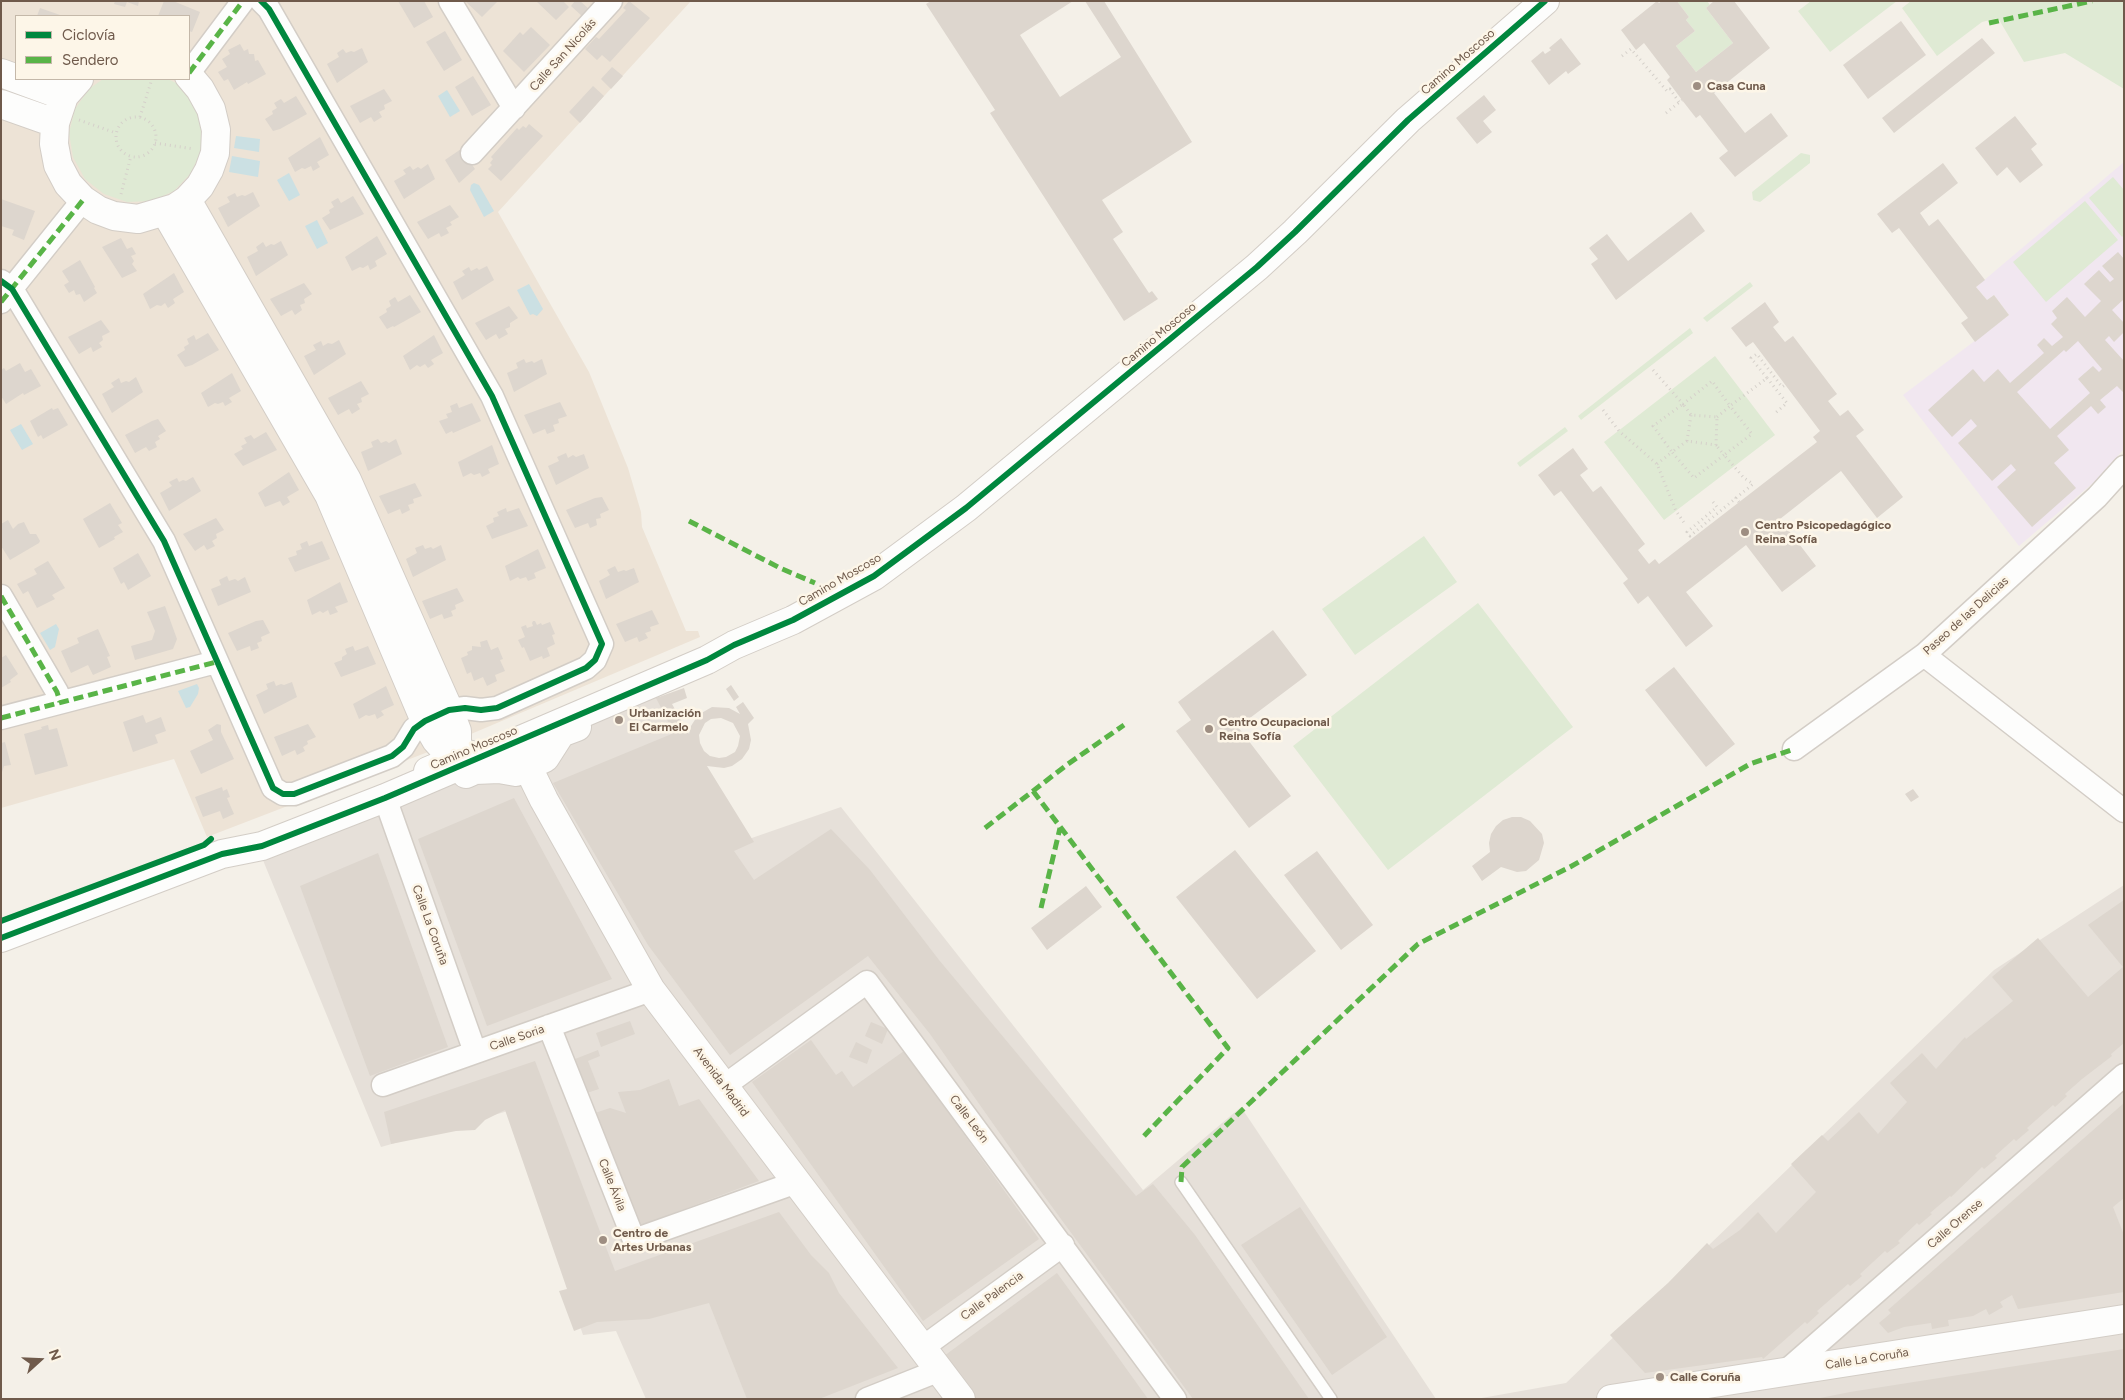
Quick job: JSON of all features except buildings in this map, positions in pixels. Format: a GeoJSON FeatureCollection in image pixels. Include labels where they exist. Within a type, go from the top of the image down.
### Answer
{"type":"FeatureCollection","features":[{"type":"Feature","properties":{"kind":"street"},"geometry":{"type":"LineString","coordinates":[[190,73],[243,1]]}},
{"type":"Feature","properties":{"kind":"street"},"geometry":{"type":"LineString","coordinates":[[83,200],[5,290],[164,541],[273,788],[283,794],[294,794],[392,756],[403,747],[414,729],[437,716],[465,708],[481,710],[496,708],[586,668],[595,660],[602,644],[492,396],[274,17],[261,1]]}},
{"type":"Feature","properties":{"kind":"street"},"geometry":{"type":"LineString","coordinates":[[450,1],[514,108]]}},
{"type":"Feature","properties":{"kind":"street","name":"Calle San Nicolás"},"geometry":{"type":"LineString","coordinates":[[472,153],[611,1]]}},
{"type":"Feature","properties":{"kind":"street","name":"Camino Moscoso"},"geometry":{"type":"LineString","coordinates":[[1,938],[222,854],[262,846],[385,798],[481,749],[602,697],[707,660],[734,645],[793,620],[874,576],[966,508],[1257,267],[1408,120],[1544,1]]}},
{"type":"Feature","properties":{"kind":"street"},"geometry":{"type":"LineString","coordinates":[[1,73],[15,79]]}},
{"type":"Feature","properties":{"kind":"street"},"geometry":{"type":"LineString","coordinates":[[64,102],[54,144],[58,165],[68,184],[83,200],[98,210],[114,216],[138,219],[177,206],[200,186],[209,170],[215,153],[216,130],[211,109],[190,75]]}},
{"type":"Feature","properties":{"kind":"street"},"geometry":{"type":"LineString","coordinates":[[16,80],[64,102]]}},
{"type":"Feature","properties":{"kind":"street"},"geometry":{"type":"LineString","coordinates":[[1,104],[64,102]]}},
{"type":"Feature","properties":{"kind":"street"},"geometry":{"type":"LineString","coordinates":[[177,206],[347,480],[437,716],[457,731],[457,742],[453,752],[440,766],[364,796],[348,813]]}},
{"type":"Feature","properties":{"kind":"street","name":"Paseo de las Delicias"},"geometry":{"type":"LineString","coordinates":[[1794,749],[1924,655],[2096,497],[2124,467]]}},
{"type":"Feature","properties":{"kind":"street"},"geometry":{"type":"LineString","coordinates":[[1,596],[57,692],[60,702]]}},
{"type":"Feature","properties":{"kind":"street"},"geometry":{"type":"LineString","coordinates":[[1924,655],[2124,811]]}},
{"type":"Feature","properties":{"kind":"street"},"geometry":{"type":"LineString","coordinates":[[1,718],[216,662]]}},
{"type":"Feature","properties":{"kind":"street","name":"Camino Moscoso"},"geometry":{"type":"LineString","coordinates":[[481,749],[522,755],[602,697]]}},
{"type":"Feature","properties":{"kind":"street"},"geometry":{"type":"LineString","coordinates":[[453,752],[481,749]]}},
{"type":"Feature","properties":{"kind":"street","name":"Camino Moscoso"},"geometry":{"type":"LineString","coordinates":[[222,854],[250,837],[453,752]]}},
{"type":"Feature","properties":{"kind":"street"},"geometry":{"type":"LineString","coordinates":[[385,798],[401,800],[475,770],[499,769],[516,772],[522,755]]}},
{"type":"Feature","properties":{"kind":"street","name":"Avenida Madrid"},"geometry":{"type":"LineString","coordinates":[[522,755],[651,990],[961,1399]]}},
{"type":"Feature","properties":{"kind":"street","name":"Calle La Coruña"},"geometry":{"type":"LineString","coordinates":[[385,798],[475,1052]]}},
{"type":"Feature","properties":{"kind":"street","name":"Calle León"},"geometry":{"type":"LineString","coordinates":[[724,1086],[866,982],[1063,1245],[1175,1399]]}},
{"type":"Feature","properties":{"kind":"street","name":"Calle Soria"},"geometry":{"type":"LineString","coordinates":[[383,1085],[651,990]]}},
{"type":"Feature","properties":{"kind":"street","name":"Calle Ávila"},"geometry":{"type":"LineString","coordinates":[[549,1026],[634,1240],[797,1182]]}},
{"type":"Feature","properties":{"kind":"street","name":"Calle Orense"},"geometry":{"type":"LineString","coordinates":[[1785,1372],[2124,1075]]}},
{"type":"Feature","properties":{"kind":"street","name":"Calle Palencia"},"geometry":{"type":"LineString","coordinates":[[922,1348],[1063,1245]]}},
{"type":"Feature","properties":{"kind":"street","name":"Calle La Coruña"},"geometry":{"type":"LineString","coordinates":[[1611,1399],[2124,1318]]}},
{"type":"Feature","properties":{"kind":"street"},"geometry":{"type":"LineString","coordinates":[[867,1399],[940,1370]]}},
{"type":"Feature","properties":{"kind":"lane"},"geometry":{"type":"LineString","coordinates":[[1181,1182],[1331,1399]]}},
{"type":"Feature","properties":{"kind":"path"},"geometry":{"type":"LineString","coordinates":[[1622,56],[1631,48],[1667,91],[1670,89],[1681,101],[1666,113]]}},
{"type":"Feature","properties":{"kind":"path"},"geometry":{"type":"LineString","coordinates":[[140,117],[152,80]]}},
{"type":"Feature","properties":{"kind":"path"},"geometry":{"type":"LineString","coordinates":[[64,102],[116,134]]}},
{"type":"Feature","properties":{"kind":"path"},"geometry":{"type":"LineString","coordinates":[[140,117],[152,124],[156,136],[155,143],[148,152],[143,155],[131,156],[126,154],[118,145],[116,134],[122,122],[128,118],[140,117]]}},
{"type":"Feature","properties":{"kind":"path"},"geometry":{"type":"LineString","coordinates":[[155,143],[215,153]]}},
{"type":"Feature","properties":{"kind":"path"},"geometry":{"type":"LineString","coordinates":[[114,216],[131,156]]}},
{"type":"Feature","properties":{"kind":"path"},"geometry":{"type":"LineString","coordinates":[[1774,414],[1787,403],[1751,358],[1757,354],[1784,386],[1778,390]]}},
{"type":"Feature","properties":{"kind":"path"},"geometry":{"type":"LineString","coordinates":[[1653,370],[1691,415],[1687,441]]}},
{"type":"Feature","properties":{"kind":"path"},"geometry":{"type":"LineString","coordinates":[[1691,415],[1717,417],[1767,378]]}},
{"type":"Feature","properties":{"kind":"path"},"geometry":{"type":"LineString","coordinates":[[1712,381],[1752,434],[1694,478],[1653,426],[1683,404],[1712,381]]}},
{"type":"Feature","properties":{"kind":"path"},"geometry":{"type":"LineString","coordinates":[[1602,410],[1619,431],[1657,464],[1676,511],[1686,524]]}},
{"type":"Feature","properties":{"kind":"path"},"geometry":{"type":"LineString","coordinates":[[1713,502],[1717,507],[1687,532],[1690,536],[1752,484],[1744,478],[1716,445],[1717,417]]}},
{"type":"Feature","properties":{"kind":"path"},"geometry":{"type":"LineString","coordinates":[[1657,464],[1687,441],[1716,445]]}},
{"type":"Feature","properties":{"kind":"path"},"geometry":{"type":"LineString","coordinates":[[1736,498],[1739,502]]}},
{"type":"Feature","properties":{"kind":"shaded area","name":"Urbanización El Carmelo"},"geometry":{"type":"Polygon","coordinates":[[[1,1],[691,1],[498,212],[589,372],[628,468],[641,512],[642,527],[686,631],[698,631],[700,637],[471,734],[468,732],[428,752],[207,837],[174,759],[1,808],[1,1]]]}},
{"type":"Feature","properties":{"kind":"shaded area"},"geometry":{"type":"Polygon","coordinates":[[[447,90],[460,111],[450,117],[438,96],[447,90]]]}},
{"type":"Feature","properties":{"kind":"shaded area"},"geometry":{"type":"Polygon","coordinates":[[[236,136],[260,139],[259,152],[234,148],[236,136]]]}},
{"type":"Feature","properties":{"kind":"shaded area"},"geometry":{"type":"Polygon","coordinates":[[[232,156],[260,161],[258,177],[229,172],[232,156]]]}},
{"type":"Feature","properties":{"kind":"shaded area"},"geometry":{"type":"Polygon","coordinates":[[[2124,162],[2124,449],[2093,483],[2019,546],[1903,395],[2009,315],[1994,295],[1987,300],[1976,287],[2124,162]]]}},
{"type":"Feature","properties":{"kind":"shaded area"},"geometry":{"type":"Polygon","coordinates":[[[289,173],[300,195],[289,201],[277,180],[289,173]]]}},
{"type":"Feature","properties":{"kind":"shaded area"},"geometry":{"type":"Polygon","coordinates":[[[474,183],[479,185],[494,211],[484,217],[470,190],[471,185],[474,183]]]}},
{"type":"Feature","properties":{"kind":"shaded area"},"geometry":{"type":"Polygon","coordinates":[[[317,220],[328,243],[317,249],[305,226],[317,220]]]}},
{"type":"Feature","properties":{"kind":"shaded area"},"geometry":{"type":"Polygon","coordinates":[[[529,284],[543,309],[537,316],[530,315],[517,290],[529,284]]]}},
{"type":"Feature","properties":{"kind":"shaded area"},"geometry":{"type":"Polygon","coordinates":[[[21,424],[33,444],[22,450],[10,430],[21,424]]]}},
{"type":"Feature","properties":{"kind":"shaded area"},"geometry":{"type":"Polygon","coordinates":[[[56,624],[59,629],[55,647],[50,650],[40,633],[56,624]]]}},
{"type":"Feature","properties":{"kind":"shaded area"},"geometry":{"type":"Polygon","coordinates":[[[197,684],[199,688],[198,694],[190,707],[186,708],[178,691],[197,684]]]}},
{"type":"Feature","properties":{"kind":"shaded area"},"geometry":{"type":"Polygon","coordinates":[[[658,694],[746,840],[841,807],[1143,1190],[1241,1107],[1436,1399],[646,1399],[616,1331],[583,1335],[508,1111],[381,1147],[260,853],[658,694]]]}},
{"type":"Feature","properties":{"kind":"shaded area"},"geometry":{"type":"Polygon","coordinates":[[[2124,885],[2124,1399],[1476,1399],[1566,1383],[1994,970],[2124,885]]]}},
{"type":"Feature","properties":{"kind":"green space"},"geometry":{"type":"Polygon","coordinates":[[[1677,1],[1707,1],[1710,5],[1706,8],[1733,43],[1696,72],[1676,46],[1695,31],[1686,20],[1689,17],[1677,1]]]}},
{"type":"Feature","properties":{"kind":"green space"},"geometry":{"type":"Polygon","coordinates":[[[1811,1],[1897,1],[1830,52],[1798,11],[1811,1]]]}},
{"type":"Feature","properties":{"kind":"green space"},"geometry":{"type":"Polygon","coordinates":[[[1911,1],[2124,1],[2124,89],[2065,53],[2024,62],[1998,18],[1982,22],[1937,56],[1902,8],[1911,1]]]}},
{"type":"Feature","properties":{"kind":"green space"},"geometry":{"type":"Polygon","coordinates":[[[102,80],[170,80],[178,84],[194,103],[202,126],[201,151],[191,173],[174,191],[152,201],[127,202],[104,194],[85,179],[73,157],[69,133],[75,109],[89,89],[102,80]]]}},
{"type":"Feature","properties":{"kind":"green space"},"geometry":{"type":"Polygon","coordinates":[[[1801,153],[1810,155],[1810,163],[1760,202],[1753,200],[1752,192],[1801,153]]]}},
{"type":"Feature","properties":{"kind":"green space"},"geometry":{"type":"Polygon","coordinates":[[[2113,177],[2124,190],[2124,235],[2122,237],[2089,198],[2113,177]]]}},
{"type":"Feature","properties":{"kind":"green space"},"geometry":{"type":"Polygon","coordinates":[[[2085,201],[2118,240],[2046,302],[2013,262],[2085,201]]]}},
{"type":"Feature","properties":{"kind":"green space"},"geometry":{"type":"Polygon","coordinates":[[[1750,282],[1753,286],[1707,322],[1703,318],[1750,282]]]}},
{"type":"Feature","properties":{"kind":"green space"},"geometry":{"type":"Polygon","coordinates":[[[1690,328],[1693,333],[1581,420],[1578,416],[1690,328]]]}},
{"type":"Feature","properties":{"kind":"green space"},"geometry":{"type":"Polygon","coordinates":[[[1715,356],[1775,435],[1664,520],[1604,442],[1715,356]]]}},
{"type":"Feature","properties":{"kind":"green space"},"geometry":{"type":"Polygon","coordinates":[[[1565,427],[1568,431],[1520,467],[1517,463],[1565,427]]]}},
{"type":"Feature","properties":{"kind":"green space"},"geometry":{"type":"Polygon","coordinates":[[[1424,536],[1457,582],[1355,655],[1322,609],[1424,536]]]}},
{"type":"Feature","properties":{"kind":"green space"},"geometry":{"type":"Polygon","coordinates":[[[1478,603],[1573,727],[1388,870],[1293,746],[1478,603]]]}},
{"type":"Feature","properties":{"kind":"marked path"},"geometry":{"type":"LineString","coordinates":[[190,72],[243,1]]}},
{"type":"Feature","properties":{"kind":"marked path"},"geometry":{"type":"LineString","coordinates":[[1989,23],[2092,1]]}},
{"type":"Feature","properties":{"kind":"marked path"},"geometry":{"type":"LineString","coordinates":[[1,302],[83,200]]}},
{"type":"Feature","properties":{"kind":"marked path"},"geometry":{"type":"LineString","coordinates":[[689,521],[780,568],[815,583]]}},
{"type":"Feature","properties":{"kind":"marked path"},"geometry":{"type":"LineString","coordinates":[[1,596],[57,692],[60,702]]}},
{"type":"Feature","properties":{"kind":"marked path"},"geometry":{"type":"LineString","coordinates":[[1,718],[216,662]]}},
{"type":"Feature","properties":{"kind":"marked path"},"geometry":{"type":"LineString","coordinates":[[985,828],[1068,764],[1124,725]]}},
{"type":"Feature","properties":{"kind":"marked path"},"geometry":{"type":"LineString","coordinates":[[1181,1182],[1182,1167],[1418,944],[1570,867],[1750,764],[1794,749]]}},
{"type":"Feature","properties":{"kind":"marked path"},"geometry":{"type":"LineString","coordinates":[[1033,791],[1228,1048],[1144,1136]]}},
{"type":"Feature","properties":{"kind":"marked path"},"geometry":{"type":"LineString","coordinates":[[1041,908],[1060,828]]}},
{"type":"Feature","properties":{"kind":"cycle path"},"geometry":{"type":"LineString","coordinates":[[1,281],[12,289],[164,541],[273,788],[283,794],[294,794],[392,756],[403,747],[414,729],[425,721],[449,710],[497,708],[586,668],[595,660],[602,644],[492,396],[269,9],[261,1]]}},
{"type":"Feature","properties":{"kind":"cycle path"},"geometry":{"type":"LineString","coordinates":[[1,938],[222,854],[262,846],[385,798],[707,660],[734,645],[793,620],[874,576],[966,508],[1257,267],[1408,120],[1545,1]]}},
{"type":"Feature","properties":{"kind":"cycle path"},"geometry":{"type":"LineString","coordinates":[[1,921],[204,845],[211,839]]}},
{"type":"Feature","properties":{"kind":"place","name":"Casa Cuna"},"geometry":{"type":"Point","coordinates":[1697,86]}},
{"type":"Feature","properties":{"kind":"place","name":"Centro Psicopedagógico Reina Sofía"},"geometry":{"type":"Point","coordinates":[1745,532]}},
{"type":"Feature","properties":{"kind":"place","name":"Urbanización El Carmelo"},"geometry":{"type":"Point","coordinates":[619,720]}},
{"type":"Feature","properties":{"kind":"place","name":"Centro Ocupacional Reina Sofía"},"geometry":{"type":"Point","coordinates":[1209,729]}},
{"type":"Feature","properties":{"kind":"place","name":"Centro de Artes Urbanas"},"geometry":{"type":"Point","coordinates":[603,1240]}},
{"type":"Feature","properties":{"kind":"place","name":"Calle Coruña"},"geometry":{"type":"Point","coordinates":[1660,1377]}}]}
